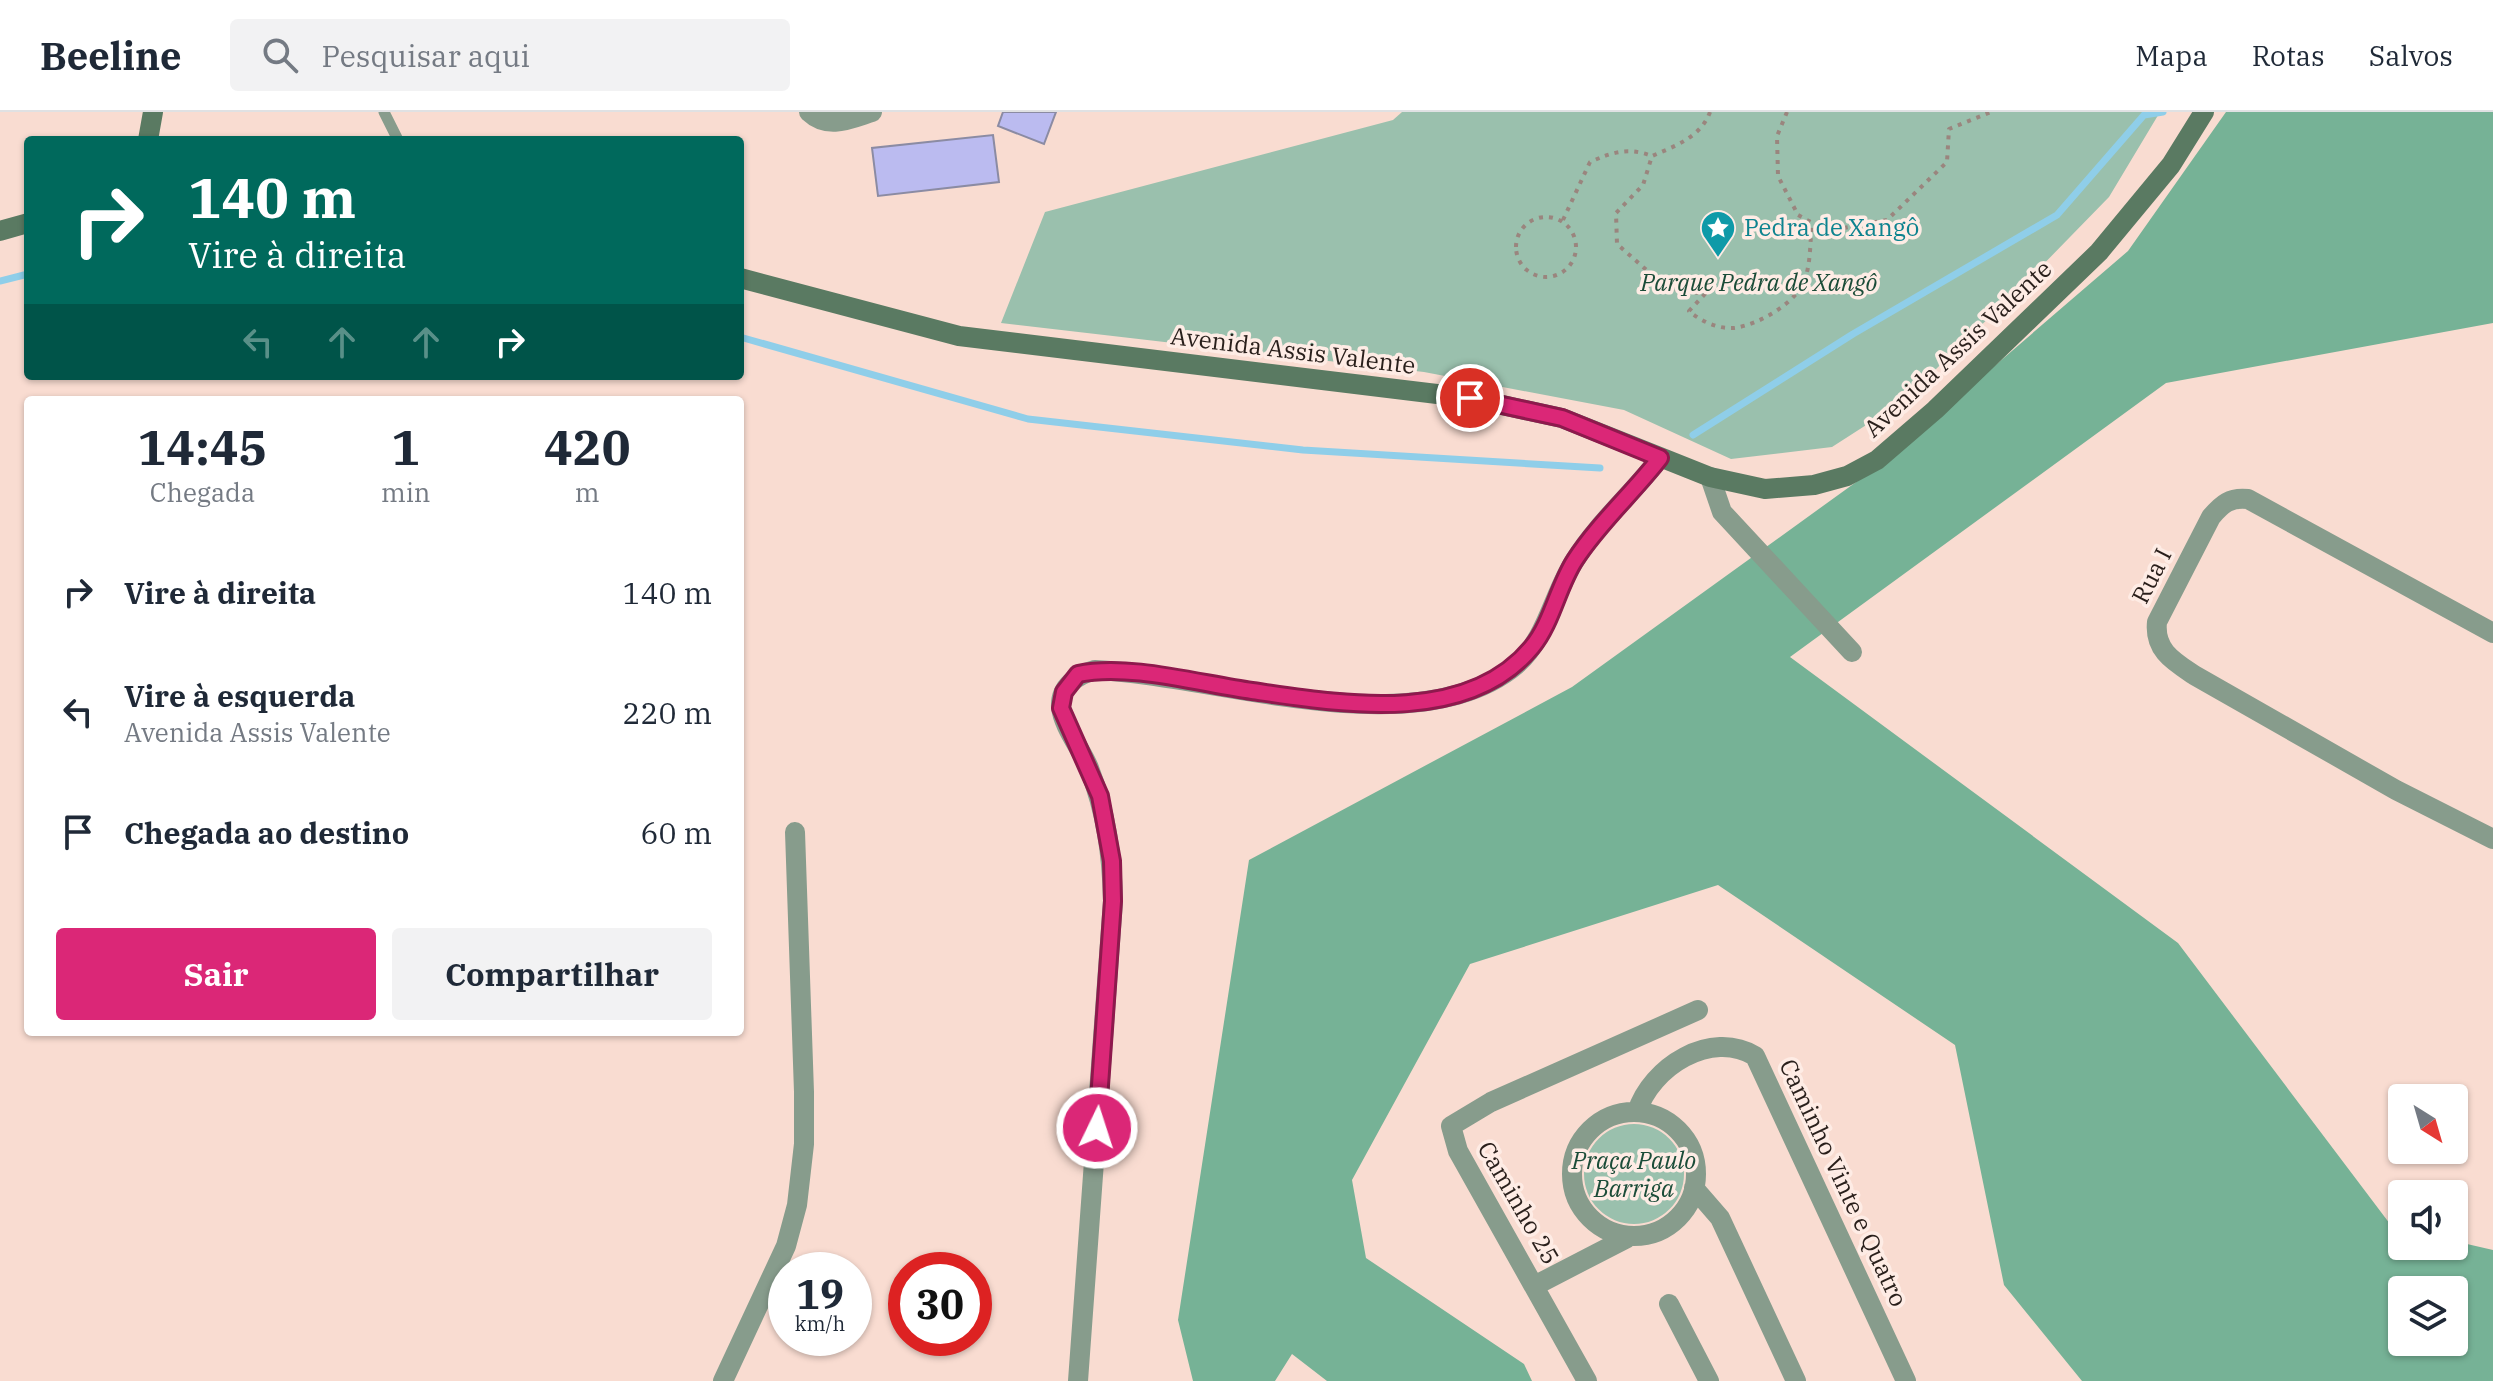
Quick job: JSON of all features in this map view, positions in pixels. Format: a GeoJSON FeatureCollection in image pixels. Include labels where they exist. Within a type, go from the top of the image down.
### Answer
{"type":"FeatureCollection","features":[{"type":"Feature","properties":{"kind":"main road","name":"Avenida Assis Valente"},"geometry":{"type":"LineString","coordinates":[[744,279],[959,336],[1470,398],[1562,418],[1710,477],[1765,489],[1814,485],[1847,476],[1877,460],[1935,410],[2099,252],[2171,165],[2204,112]]}},
{"type":"Feature","properties":{"kind":"main road"},"geometry":{"type":"LineString","coordinates":[[0,231],[24,224]]}},
{"type":"Feature","properties":{"kind":"street"},"geometry":{"type":"LineString","coordinates":[[809,112],[824,122],[837,123],[872,112]]}},
{"type":"Feature","properties":{"kind":"street"},"geometry":{"type":"LineString","coordinates":[[1078,1381],[1113,901],[1112,861],[1104,812],[1087,764],[1061,708],[1064,692],[1078,674],[1095,670],[1312,700],[1372,704],[1438,699],[1468,692],[1517,665],[1535,644],[1574,561],[1660,458]]}},
{"type":"Feature","properties":{"kind":"street"},"geometry":{"type":"LineString","coordinates":[[1710,477],[1722,512],[1852,652]]}},
{"type":"Feature","properties":{"kind":"street","name":"Rua I"},"geometry":{"type":"LineString","coordinates":[[2493,633],[2248,499],[2236,498],[2223,503],[2211,517],[2157,622],[2156,634],[2169,659],[2194,675],[2396,790],[2493,839]]}},
{"type":"Feature","properties":{"kind":"street"},"geometry":{"type":"LineString","coordinates":[[723,1381],[786,1246],[797,1205],[804,1144],[804,1092],[795,832]]}},
{"type":"Feature","properties":{"kind":"street","name":"Caminho 25"},"geometry":{"type":"LineString","coordinates":[[1627,1238],[1534,1286],[1458,1151],[1451,1126],[1491,1102],[1698,1010]]}},
{"type":"Feature","properties":{"kind":"street","name":"Caminho Vinte e Quatro"},"geometry":{"type":"LineString","coordinates":[[1637,1112],[1642,1097],[1654,1081],[1688,1056],[1724,1045],[1740,1047],[1755,1056],[1906,1381]]}},
{"type":"Feature","properties":{"kind":"street"},"geometry":{"type":"LineString","coordinates":[[1637,1112],[1658,1117],[1676,1128],[1689,1146],[1695,1166],[1694,1188],[1676,1219],[1661,1229],[1627,1238],[1602,1227],[1584,1210],[1573,1188],[1573,1162],[1591,1130],[1612,1116],[1637,1112]]}},
{"type":"Feature","properties":{"kind":"street"},"geometry":{"type":"LineString","coordinates":[[1694,1188],[1720,1218],[1796,1381]]}},
{"type":"Feature","properties":{"kind":"street"},"geometry":{"type":"LineString","coordinates":[[1534,1286],[1587,1381]]}},
{"type":"Feature","properties":{"kind":"street"},"geometry":{"type":"LineString","coordinates":[[1669,1304],[1709,1381]]}},
{"type":"Feature","properties":{"kind":"lane"},"geometry":{"type":"LineString","coordinates":[[384,112],[396,136]]}},
{"type":"Feature","properties":{"kind":"path"},"geometry":{"type":"LineString","coordinates":[[1562,221],[1590,162],[1612,152],[1634,149],[1652,156],[1681,144],[1705,124],[1710,112]]}},
{"type":"Feature","properties":{"kind":"path"},"geometry":{"type":"LineString","coordinates":[[1787,112],[1777,136],[1778,176],[1798,215],[1827,231],[1887,220],[1947,162],[1949,129],[1991,112]]}},
{"type":"Feature","properties":{"kind":"path"},"geometry":{"type":"LineString","coordinates":[[1652,156],[1643,185],[1616,213],[1617,244],[1667,288],[1705,294],[1689,311],[1702,322],[1733,328],[1759,320],[1785,304],[1805,281],[1812,223]]}},
{"type":"Feature","properties":{"kind":"path"},"geometry":{"type":"LineString","coordinates":[[1553,217],[1562,221],[1574,235],[1577,245],[1571,263],[1556,275],[1547,277],[1528,271],[1517,254],[1519,235],[1533,220],[1553,217]]}},
{"type":"Feature","properties":{"kind":"green space","name":"Parque Pedra de Xangô"},"geometry":{"type":"Polygon","coordinates":[[[1402,112],[2160,112],[2109,197],[2031,277],[1902,402],[1832,447],[1731,459],[1624,410],[1424,372],[1001,323],[1045,212],[1393,120],[1402,112]]]}},
{"type":"Feature","properties":{"kind":"green space"},"geometry":{"type":"Polygon","coordinates":[[[2226,112],[2493,112],[2493,323],[2166,383],[1790,657],[2178,943],[2388,1221],[2388,1260],[2468,1260],[2468,1244],[2493,1250],[2493,1381],[2082,1381],[2004,1285],[1955,1045],[1718,885],[1470,964],[1352,1180],[1366,1258],[1524,1364],[1532,1381],[1327,1381],[1292,1354],[1275,1381],[1193,1381],[1178,1320],[1249,860],[1572,687],[1877,467],[2128,251],[2226,112]]]}},
{"type":"Feature","properties":{"kind":"green space","name":"Praça Paulo Barriga"},"geometry":{"type":"Polygon","coordinates":[[[1634,1124],[1653,1128],[1669,1139],[1680,1155],[1684,1174],[1680,1193],[1669,1209],[1653,1220],[1634,1224],[1615,1220],[1599,1209],[1588,1193],[1584,1174],[1588,1155],[1599,1139],[1615,1128],[1634,1124]]]}},
{"type":"Feature","properties":{"kind":"building"},"geometry":{"type":"Polygon","coordinates":[[[1003,112],[1056,112],[1044,144],[998,126],[1003,112]]]}},
{"type":"Feature","properties":{"kind":"building"},"geometry":{"type":"Polygon","coordinates":[[[993,135],[999,182],[878,196],[872,148],[993,135]]]}},
{"type":"Feature","properties":{"kind":"waterway"},"geometry":{"type":"LineString","coordinates":[[1693,435],[1853,334],[2057,215],[2144,115],[2163,112]]}},
{"type":"Feature","properties":{"kind":"waterway"},"geometry":{"type":"LineString","coordinates":[[0,281],[24,275]]}},
{"type":"Feature","properties":{"kind":"waterway"},"geometry":{"type":"LineString","coordinates":[[744,338],[1028,419],[1303,450],[1600,468]]}},
{"type":"Feature","properties":{"kind":"place","name":"Pedra de Xangô"},"geometry":{"type":"Point","coordinates":[1718,259]}},
{"type":"Feature","properties":{"kind":"route"},"geometry":{"type":"LineString","coordinates":[[1097,1128],[1113,901],[1112,861],[1100,796],[1061,708],[1064,692],[1078,674],[1095,670],[1312,700],[1372,704],[1438,699],[1468,692],[1517,665],[1535,644],[1574,561],[1660,458],[1562,418],[1470,398]]}}]}
